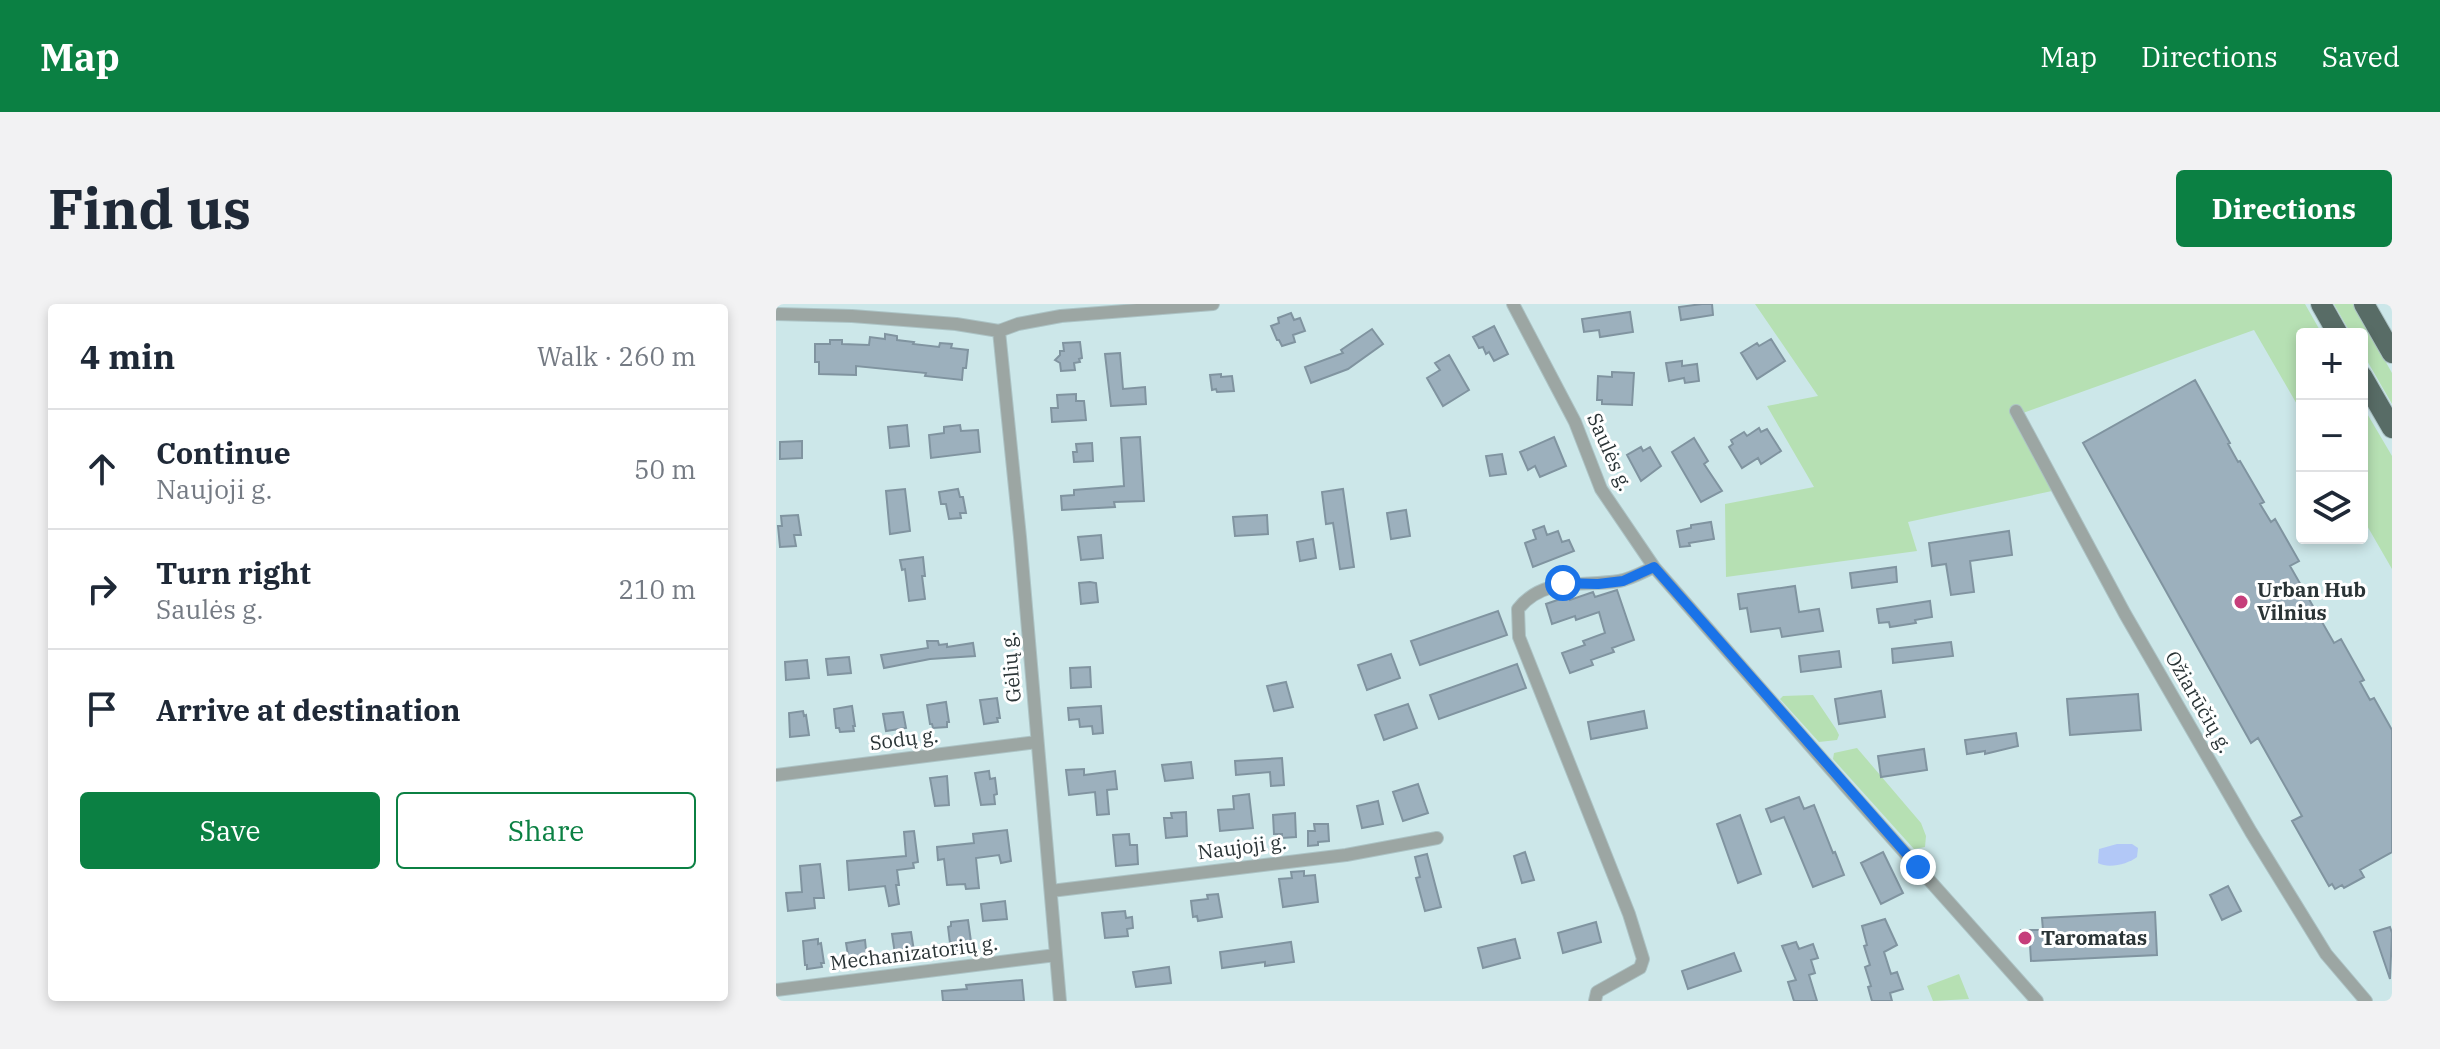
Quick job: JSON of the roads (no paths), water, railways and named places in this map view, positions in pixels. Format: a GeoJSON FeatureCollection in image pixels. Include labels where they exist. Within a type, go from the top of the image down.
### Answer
{"type":"FeatureCollection","features":[{"type":"Feature","properties":{"kind":"highway"},"geometry":{"type":"LineString","coordinates":[[2321,304],[2335,328]]}},
{"type":"Feature","properties":{"kind":"highway"},"geometry":{"type":"LineString","coordinates":[[2364,304],[2392,353]]}},
{"type":"Feature","properties":{"kind":"highway"},"geometry":{"type":"LineString","coordinates":[[2368,386],[2392,428]]}},
{"type":"Feature","properties":{"kind":"street"},"geometry":{"type":"LineString","coordinates":[[776,314],[852,316],[956,324],[999,331],[1061,310],[1213,304]]}},
{"type":"Feature","properties":{"kind":"street","name":"Saulės g."},"geometry":{"type":"LineString","coordinates":[[1513,304],[1575,422],[1601,489],[1654,567],[2037,1001]]}},
{"type":"Feature","properties":{"kind":"street","name":"Gėlių g."},"geometry":{"type":"LineString","coordinates":[[999,331],[1060,1001]]}},
{"type":"Feature","properties":{"kind":"street","name":"Ožiarūčių g."},"geometry":{"type":"LineString","coordinates":[[2016,411],[2125,614],[2251,832],[2326,954],[2366,1001]]}},
{"type":"Feature","properties":{"kind":"street"},"geometry":{"type":"LineString","coordinates":[[1595,1001],[1597,992],[1640,968],[1643,959],[1629,914],[1519,637],[1518,609],[1525,600],[1563,583],[1623,581],[1654,567]]}},
{"type":"Feature","properties":{"kind":"street","name":"Sodų g."},"geometry":{"type":"LineString","coordinates":[[776,775],[1037,742]]}},
{"type":"Feature","properties":{"kind":"street","name":"Naujoji g."},"geometry":{"type":"LineString","coordinates":[[1051,891],[1346,855],[1437,838]]}},
{"type":"Feature","properties":{"kind":"street","name":"Mechanizatorių g."},"geometry":{"type":"LineString","coordinates":[[776,990],[1056,955]]}},
{"type":"Feature","properties":{"kind":"water"},"geometry":{"type":"Polygon","coordinates":[[[2132,844],[2138,848],[2137,857],[2118,865],[2098,863],[2099,849],[2132,844]]]}},
{"type":"Feature","properties":{"kind":"place","name":"Urban Hub Vilnius"},"geometry":{"type":"Point","coordinates":[2241,602]}},
{"type":"Feature","properties":{"kind":"place","name":"Taromatas"},"geometry":{"type":"Point","coordinates":[2025,938]}}]}
